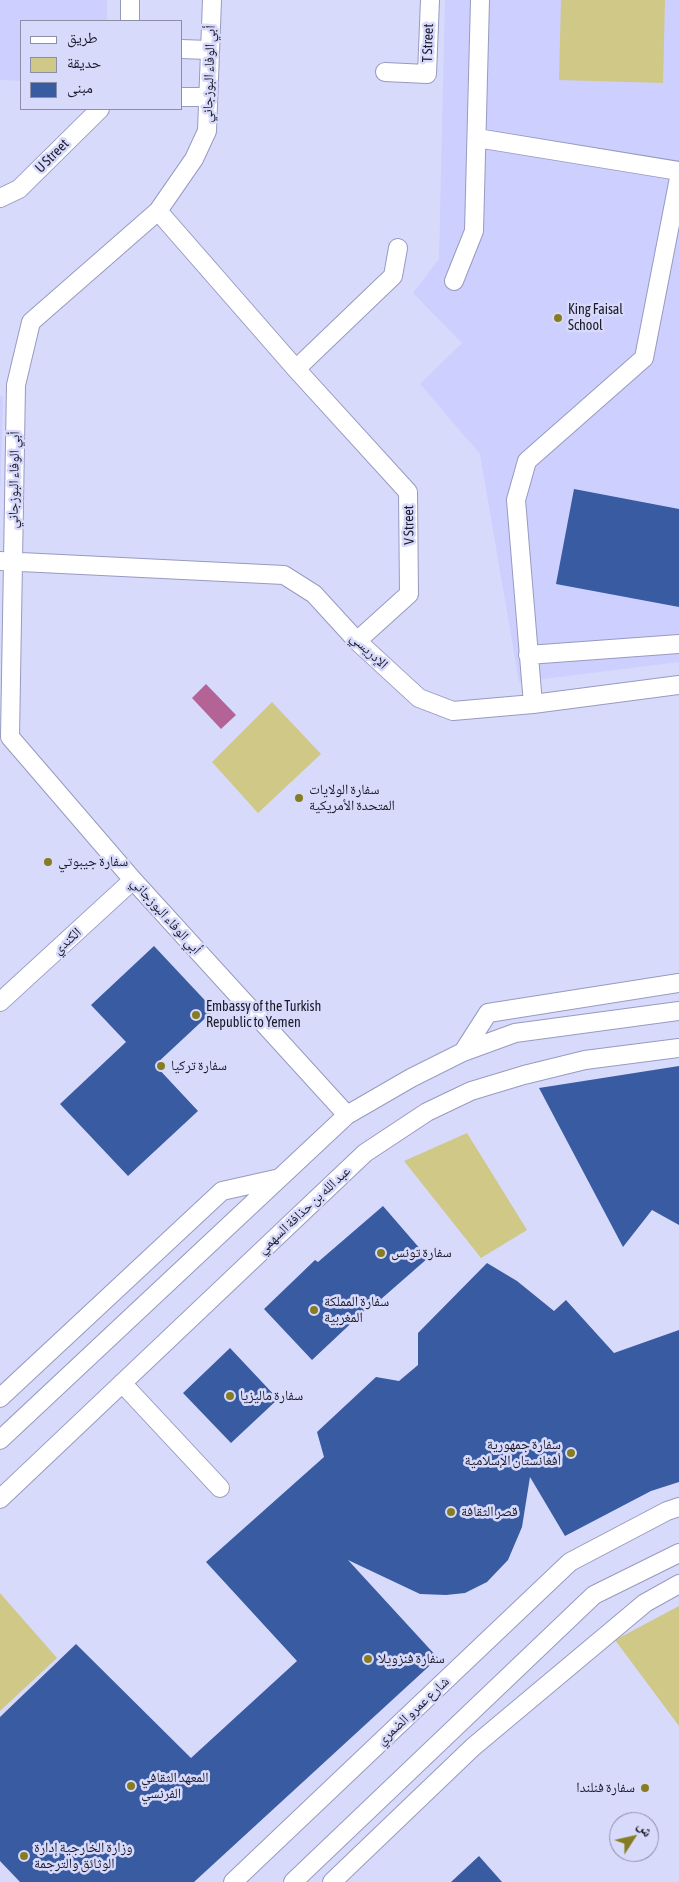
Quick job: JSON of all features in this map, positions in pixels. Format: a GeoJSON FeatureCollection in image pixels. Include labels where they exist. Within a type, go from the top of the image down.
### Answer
{"type":"FeatureCollection","features":[{"type":"Feature","properties":{"kind":"street"},"geometry":{"type":"LineString","coordinates":[[130,0],[130,20]]}},
{"type":"Feature","properties":{"kind":"street","name":"أبي الوفاء البوزجاني"},"geometry":{"type":"LineString","coordinates":[[212,0],[207,130],[194,159],[158,211],[31,322],[8,384],[6,561],[10,738],[134,880],[347,1116]]}},
{"type":"Feature","properties":{"kind":"street","name":"T Street"},"geometry":{"type":"LineString","coordinates":[[385,72],[427,74],[430,0]]}},
{"type":"Feature","properties":{"kind":"street"},"geometry":{"type":"LineString","coordinates":[[454,281],[474,231],[480,0]]}},
{"type":"Feature","properties":{"kind":"street"},"geometry":{"type":"LineString","coordinates":[[182,49],[209,50]]}},
{"type":"Feature","properties":{"kind":"street"},"geometry":{"type":"LineString","coordinates":[[182,97],[207,97]]}},
{"type":"Feature","properties":{"kind":"street","name":"U Street"},"geometry":{"type":"LineString","coordinates":[[0,198],[19,189],[99,110]]}},
{"type":"Feature","properties":{"kind":"street"},"geometry":{"type":"LineString","coordinates":[[477,138],[679,172]]}},
{"type":"Feature","properties":{"kind":"street"},"geometry":{"type":"LineString","coordinates":[[533,704],[516,500],[527,461],[644,358],[679,178]]}},
{"type":"Feature","properties":{"kind":"street","name":"V Street"},"geometry":{"type":"LineString","coordinates":[[158,211],[408,492],[409,594],[357,642]]}},
{"type":"Feature","properties":{"kind":"street"},"geometry":{"type":"LineString","coordinates":[[296,368],[393,276],[398,248]]}},
{"type":"Feature","properties":{"kind":"street","name":"الإدريسي"},"geometry":{"type":"LineString","coordinates":[[6,561],[284,575],[314,594],[357,642],[419,698],[452,711],[533,704],[679,685]]}},
{"type":"Feature","properties":{"kind":"street"},"geometry":{"type":"LineString","coordinates":[[528,655],[679,644]]}},
{"type":"Feature","properties":{"kind":"street","name":"الكندي"},"geometry":{"type":"LineString","coordinates":[[0,1002],[134,880]]}},
{"type":"Feature","properties":{"kind":"street"},"geometry":{"type":"LineString","coordinates":[[463,1052],[488,1013],[679,983]]}},
{"type":"Feature","properties":{"kind":"street"},"geometry":{"type":"LineString","coordinates":[[0,1440],[347,1116],[411,1078],[463,1052],[515,1033],[679,1011]]}},
{"type":"Feature","properties":{"kind":"street","name":"عبد الله بن حذافة السهمي"},"geometry":{"type":"LineString","coordinates":[[0,1499],[365,1153],[427,1112],[470,1091],[585,1060],[679,1048]]}},
{"type":"Feature","properties":{"kind":"street"},"geometry":{"type":"LineString","coordinates":[[0,1398],[222,1191],[281,1178]]}},
{"type":"Feature","properties":{"kind":"street"},"geometry":{"type":"LineString","coordinates":[[122,1383],[220,1488]]}},
{"type":"Feature","properties":{"kind":"street","name":"شارع عمرو الضمري"},"geometry":{"type":"LineString","coordinates":[[233,1882],[570,1562],[667,1511],[679,1507]]}},
{"type":"Feature","properties":{"kind":"street"},"geometry":{"type":"LineString","coordinates":[[293,1882],[594,1595],[679,1553]]}},
{"type":"Feature","properties":{"kind":"street"},"geometry":{"type":"LineString","coordinates":[[332,1882],[473,1747],[645,1602],[679,1584]]}},
{"type":"Feature","properties":{"kind":"shaded area"},"geometry":{"type":"Polygon","coordinates":[[[0,0],[107,0],[107,20],[20,20],[20,81],[0,80],[0,0]]]}},
{"type":"Feature","properties":{"kind":"shaded area","name":"King Faisal School"},"geometry":{"type":"Polygon","coordinates":[[[445,0],[679,0],[679,662],[519,682],[480,454],[420,384],[462,343],[413,293],[439,259],[445,0]]]}},
{"type":"Feature","properties":{"kind":"shaded area"},"geometry":{"type":"Polygon","coordinates":[[[0,396],[3,397],[0,502],[0,396]]]}},
{"type":"Feature","properties":{"kind":"shaded area"},"geometry":{"type":"Polygon","coordinates":[[[206,684],[236,715],[221,729],[192,698],[206,684]]]}},
{"type":"Feature","properties":{"kind":"green space"},"geometry":{"type":"Polygon","coordinates":[[[561,0],[665,0],[663,83],[559,80],[561,0]]]}},
{"type":"Feature","properties":{"kind":"green space"},"geometry":{"type":"Polygon","coordinates":[[[272,702],[321,754],[258,813],[212,762],[272,702]]]}},
{"type":"Feature","properties":{"kind":"green space"},"geometry":{"type":"Polygon","coordinates":[[[467,1133],[527,1230],[481,1258],[404,1161],[467,1133]]]}},
{"type":"Feature","properties":{"kind":"green space"},"geometry":{"type":"Polygon","coordinates":[[[0,1593],[57,1658],[0,1711],[0,1593]]]}},
{"type":"Feature","properties":{"kind":"green space"},"geometry":{"type":"Polygon","coordinates":[[[679,1606],[679,1726],[615,1640],[679,1606]]]}},
{"type":"Feature","properties":{"kind":"building"},"geometry":{"type":"Polygon","coordinates":[[[574,489],[679,509],[679,607],[556,584],[574,489]]]}},
{"type":"Feature","properties":{"kind":"building"},"geometry":{"type":"Polygon","coordinates":[[[154,946],[214,1010],[155,1065],[198,1111],[128,1176],[60,1104],[126,1042],[91,1005],[154,946]]]}},
{"type":"Feature","properties":{"kind":"building"},"geometry":{"type":"Polygon","coordinates":[[[679,1066],[679,1225],[652,1210],[623,1247],[539,1088],[679,1066]]]}},
{"type":"Feature","properties":{"kind":"building"},"geometry":{"type":"Polygon","coordinates":[[[383,1206],[428,1258],[380,1300],[378,1298],[312,1360],[264,1309],[315,1260],[318,1262],[383,1206]]]}},
{"type":"Feature","properties":{"kind":"building"},"geometry":{"type":"Polygon","coordinates":[[[487,1263],[517,1281],[554,1311],[566,1300],[614,1353],[679,1330],[679,1482],[651,1491],[565,1536],[530,1477],[522,1527],[508,1560],[487,1582],[465,1593],[446,1595],[420,1594],[348,1560],[438,1658],[194,1882],[20,1882],[0,1861],[0,1717],[76,1644],[191,1758],[297,1661],[206,1562],[324,1457],[317,1432],[376,1377],[399,1381],[418,1365],[418,1333],[487,1263]]]}},
{"type":"Feature","properties":{"kind":"building","name":"سفارة ماليزيا"},"geometry":{"type":"Polygon","coordinates":[[[230,1348],[278,1399],[231,1443],[183,1393],[230,1348]]]}},
{"type":"Feature","properties":{"kind":"building"},"geometry":{"type":"Polygon","coordinates":[[[479,1856],[502,1882],[451,1882],[479,1856]]]}},
{"type":"Feature","properties":{"kind":"place","name":"King Faisal School"},"geometry":{"type":"Point","coordinates":[558,318]}},
{"type":"Feature","properties":{"kind":"place","name":"سفارة الولايات المتحدة الأمريكية"},"geometry":{"type":"Point","coordinates":[299,798]}},
{"type":"Feature","properties":{"kind":"place","name":"سفارة جيبوتي"},"geometry":{"type":"Point","coordinates":[48,862]}},
{"type":"Feature","properties":{"kind":"place","name":"Embassy of the Turkish Republic to Yemen"},"geometry":{"type":"Point","coordinates":[196,1015]}},
{"type":"Feature","properties":{"kind":"place","name":"سفارة تركيا"},"geometry":{"type":"Point","coordinates":[161,1066]}},
{"type":"Feature","properties":{"kind":"place","name":"سفارة تونس"},"geometry":{"type":"Point","coordinates":[381,1253]}},
{"type":"Feature","properties":{"kind":"place","name":"سفارة المملكة المغربية"},"geometry":{"type":"Point","coordinates":[314,1310]}},
{"type":"Feature","properties":{"kind":"place","name":"سفارة ماليزيا"},"geometry":{"type":"Point","coordinates":[230,1396]}},
{"type":"Feature","properties":{"kind":"place","name":"سفارة جمهورية أفغانستان الإسلامية"},"geometry":{"type":"Point","coordinates":[571,1453]}},
{"type":"Feature","properties":{"kind":"place","name":"قصر الثقافة"},"geometry":{"type":"Point","coordinates":[451,1512]}},
{"type":"Feature","properties":{"kind":"place","name":"سفارة فنزويلا"},"geometry":{"type":"Point","coordinates":[368,1659]}},
{"type":"Feature","properties":{"kind":"place","name":"المعهد الثقافي الفرنسي"},"geometry":{"type":"Point","coordinates":[131,1786]}},
{"type":"Feature","properties":{"kind":"place","name":"سفارة فنلندا"},"geometry":{"type":"Point","coordinates":[645,1788]}},
{"type":"Feature","properties":{"kind":"place","name":"وزارة الخارجية إدارة الوثائق والترجمة"},"geometry":{"type":"Point","coordinates":[24,1856]}}]}
